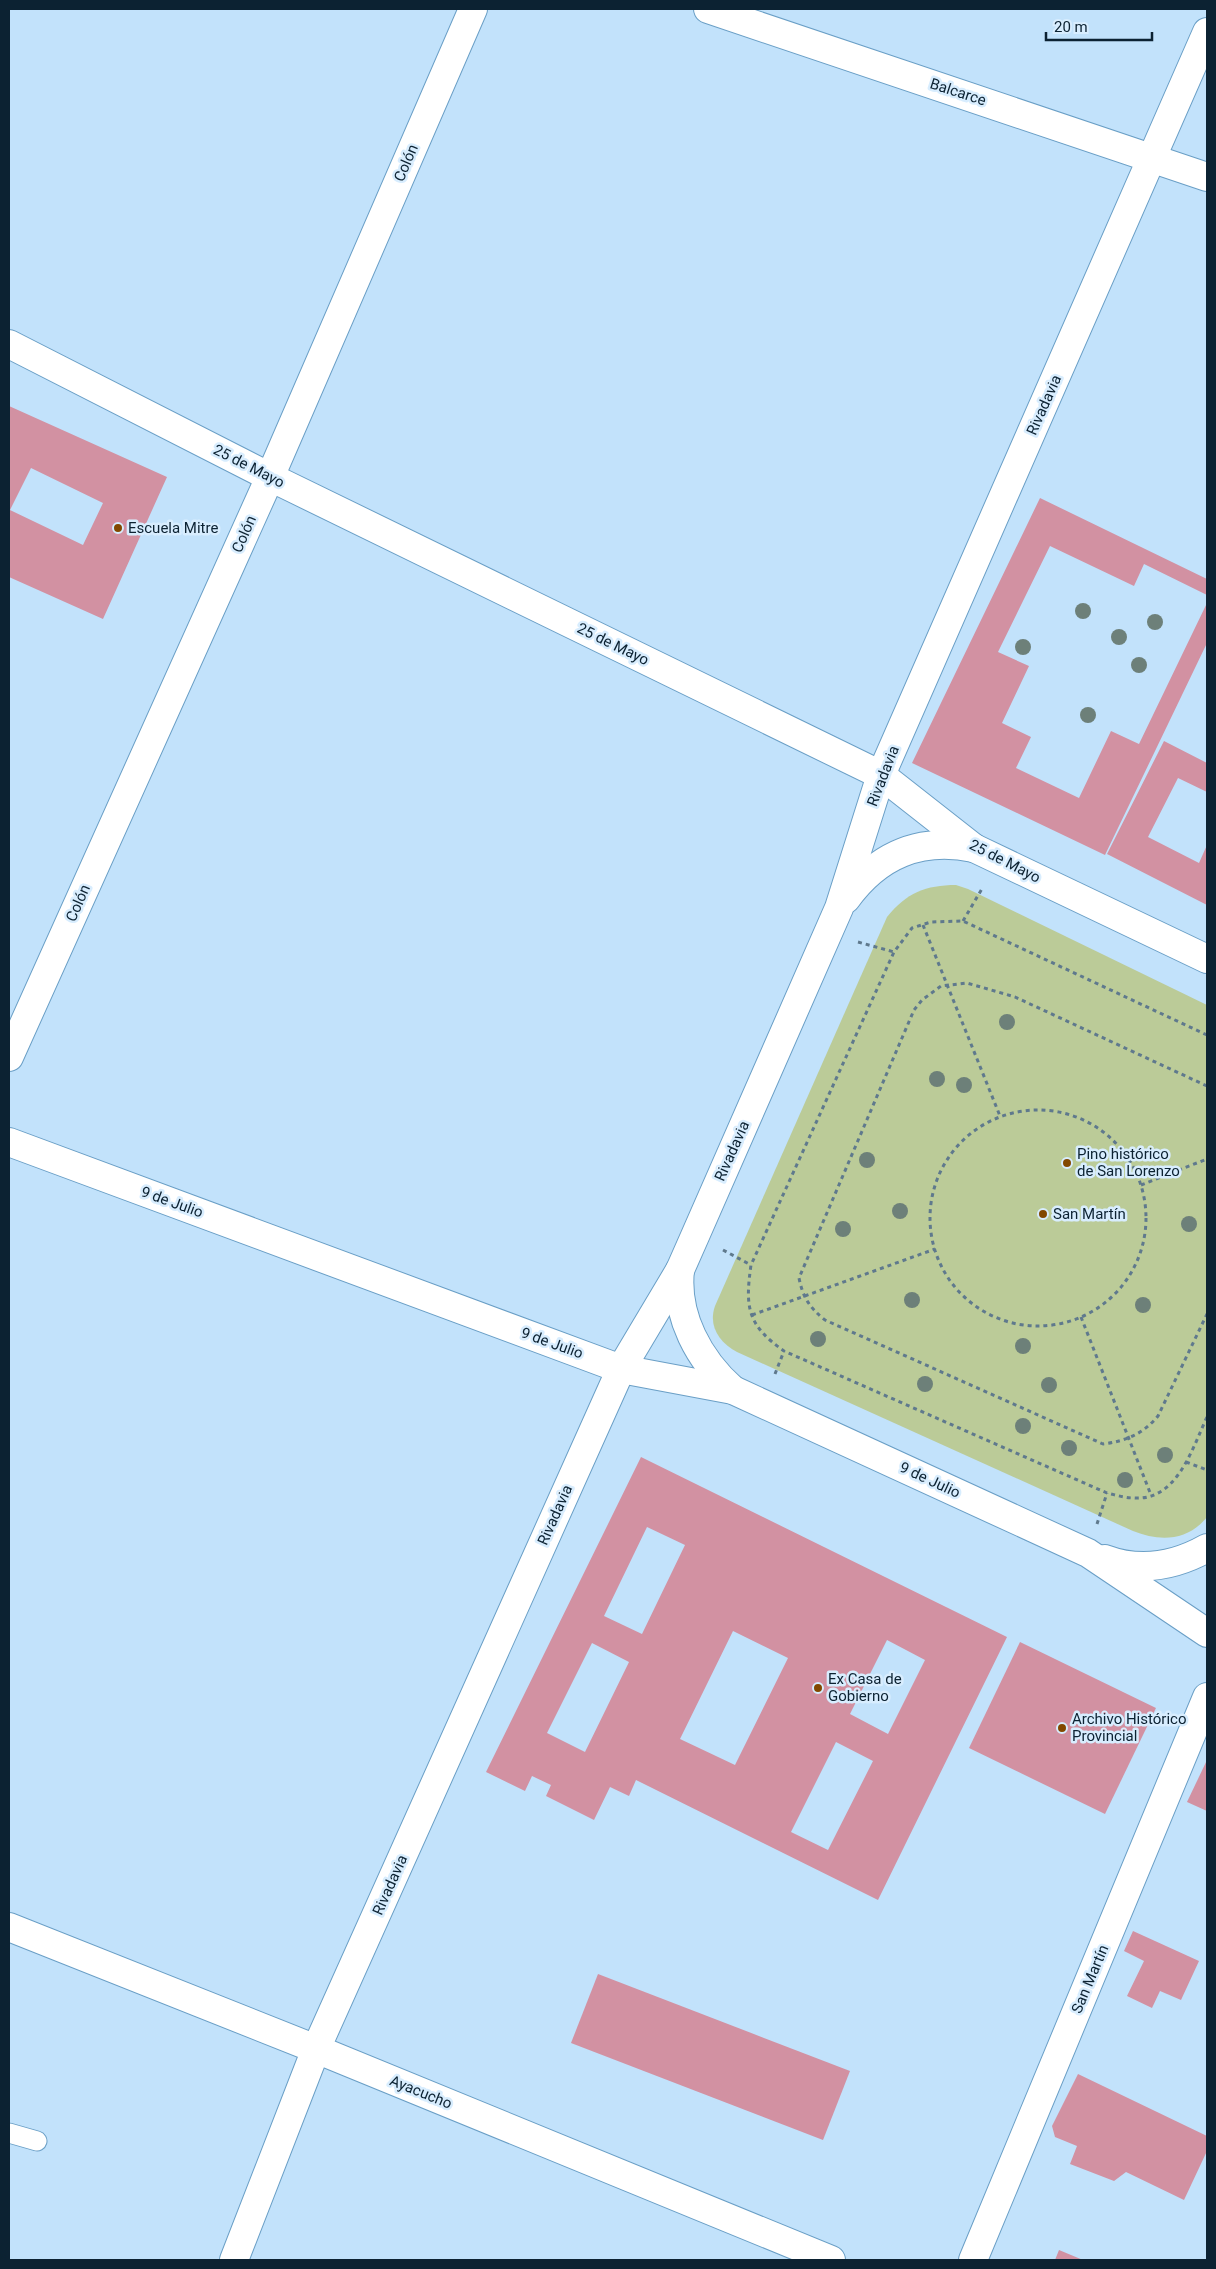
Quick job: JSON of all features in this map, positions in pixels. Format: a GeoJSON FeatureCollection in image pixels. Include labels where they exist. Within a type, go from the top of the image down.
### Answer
{"type":"FeatureCollection","features":[{"type":"Feature","properties":{"kind":"street","name":"Colón"},"geometry":{"type":"LineString","coordinates":[[9,1056],[270,476],[473,9]]}},
{"type":"Feature","properties":{"kind":"street","name":"Balcarce"},"geometry":{"type":"LineString","coordinates":[[708,9],[1207,177]]}},
{"type":"Feature","properties":{"kind":"street","name":"Rivadavia"},"geometry":{"type":"LineString","coordinates":[[234,2260],[316,2049],[621,1368],[680,1270],[839,908],[881,775],[1154,158],[1207,32]]}},
{"type":"Feature","properties":{"kind":"street","name":"25 de Mayo"},"geometry":{"type":"LineString","coordinates":[[9,344],[270,476],[881,775],[974,848],[1207,959]]}},
{"type":"Feature","properties":{"kind":"street"},"geometry":{"type":"LineString","coordinates":[[839,908],[851,892],[876,866],[905,851],[912,848],[953,844],[974,848]]}},
{"type":"Feature","properties":{"kind":"street","name":"9 de Julio"},"geometry":{"type":"LineString","coordinates":[[9,1142],[621,1368],[733,1390],[1088,1553],[1128,1565],[1149,1566],[1172,1563],[1207,1548]]}},
{"type":"Feature","properties":{"kind":"street"},"geometry":{"type":"LineString","coordinates":[[680,1270],[680,1296],[690,1334],[709,1365],[733,1390]]}},
{"type":"Feature","properties":{"kind":"street","name":"9 de Julio"},"geometry":{"type":"LineString","coordinates":[[1088,1553],[1207,1633]]}},
{"type":"Feature","properties":{"kind":"street","name":"San Martín"},"geometry":{"type":"LineString","coordinates":[[973,2260],[1207,1697]]}},
{"type":"Feature","properties":{"kind":"street","name":"Ayacucho"},"geometry":{"type":"LineString","coordinates":[[9,1927],[316,2049],[831,2260]]}},
{"type":"Feature","properties":{"kind":"lane"},"geometry":{"type":"LineString","coordinates":[[9,2133],[38,2141]]}},
{"type":"Feature","properties":{"kind":"path"},"geometry":{"type":"LineString","coordinates":[[963,921],[999,860]]}},
{"type":"Feature","properties":{"kind":"path"},"geometry":{"type":"LineString","coordinates":[[1207,1035],[963,921],[931,922],[912,928],[894,952],[751,1265],[746,1295],[752,1316],[765,1337],[784,1351],[1107,1493],[1135,1499],[1151,1495],[1166,1488],[1177,1478],[1207,1417]]}},
{"type":"Feature","properties":{"kind":"path"},"geometry":{"type":"LineString","coordinates":[[922,924],[1000,1116]]}},
{"type":"Feature","properties":{"kind":"path"},"geometry":{"type":"LineString","coordinates":[[1207,1086],[1015,997],[967,983],[941,986],[922,1000],[914,1010],[799,1278],[803,1297],[813,1310],[825,1320],[1103,1444],[1129,1438],[1148,1428],[1158,1416],[1207,1314]]}},
{"type":"Feature","properties":{"kind":"path"},"geometry":{"type":"LineString","coordinates":[[1033,1109],[1070,1114],[1102,1131],[1128,1158],[1144,1191],[1147,1228],[1137,1264],[1118,1293],[1090,1314],[1058,1325],[1024,1326],[994,1317],[962,1296],[942,1268],[930,1236],[930,1201],[942,1166],[965,1137],[1000,1116],[1033,1109]]}},
{"type":"Feature","properties":{"kind":"path"},"geometry":{"type":"LineString","coordinates":[[1141,1185],[1207,1159]]}},
{"type":"Feature","properties":{"kind":"path"},"geometry":{"type":"LineString","coordinates":[[752,1316],[935,1249]]}},
{"type":"Feature","properties":{"kind":"path"},"geometry":{"type":"LineString","coordinates":[[1081,1317],[1151,1495]]}},
{"type":"Feature","properties":{"kind":"path"},"geometry":{"type":"LineString","coordinates":[[1186,1462],[1207,1470]]}},
{"type":"Feature","properties":{"kind":"green space"},"geometry":{"type":"Polygon","coordinates":[[[945,885],[956,885],[968,889],[1207,1005],[1207,1517],[1191,1531],[1182,1535],[1163,1538],[1143,1535],[1133,1531],[737,1352],[720,1338],[714,1327],[713,1313],[715,1306],[887,917],[909,896],[917,892],[945,885]]]}},
{"type":"Feature","properties":{"kind":"building","name":"Escuela Mitre"},"geometry":{"type":"Polygon","coordinates":[[[9,406],[167,477],[103,619],[9,577],[9,406]],[[31,468],[10,510],[83,545],[103,503],[31,468]]]}},
{"type":"Feature","properties":{"kind":"building"},"geometry":{"type":"Polygon","coordinates":[[[1040,498],[1207,579],[1207,595],[1144,564],[1134,586],[1050,546],[998,652],[1029,666],[1002,723],[1031,737],[1016,768],[1079,798],[1111,731],[1139,744],[1207,603],[1207,643],[1105,855],[912,763],[1040,498]]]}},
{"type":"Feature","properties":{"kind":"building"},"geometry":{"type":"Polygon","coordinates":[[[1164,741],[1207,763],[1207,792],[1178,778],[1148,837],[1199,863],[1207,845],[1207,905],[1107,854],[1164,741]]]}},
{"type":"Feature","properties":{"kind":"building","name":"Ex Casa de Gobierno"},"geometry":{"type":"Polygon","coordinates":[[[641,1457],[1007,1637],[878,1900],[636,1780],[629,1796],[610,1787],[594,1820],[546,1796],[551,1785],[532,1776],[525,1791],[486,1772],[641,1457]],[[647,1527],[604,1616],[642,1634],[685,1545],[647,1527]],[[733,1631],[680,1739],[735,1765],[788,1658],[733,1631]],[[887,1640],[850,1714],[888,1734],[925,1660],[887,1640]],[[592,1643],[547,1733],[585,1752],[629,1662],[592,1643]],[[836,1742],[791,1832],[828,1850],[873,1761],[836,1742]]]}},
{"type":"Feature","properties":{"kind":"building","name":"Archivo Histórico Provincial"},"geometry":{"type":"Polygon","coordinates":[[[1020,1642],[1156,1708],[1105,1814],[969,1748],[1020,1642]]]}},
{"type":"Feature","properties":{"kind":"building"},"geometry":{"type":"Polygon","coordinates":[[[1207,1760],[1207,1811],[1187,1802],[1207,1760]]]}},
{"type":"Feature","properties":{"kind":"building"},"geometry":{"type":"Polygon","coordinates":[[[1133,1931],[1199,1961],[1181,2000],[1160,1991],[1152,2008],[1127,1996],[1144,1961],[1124,1951],[1133,1931]]]}},
{"type":"Feature","properties":{"kind":"building"},"geometry":{"type":"Polygon","coordinates":[[[598,1974],[850,2071],[823,2140],[571,2043],[598,1974]]]}},
{"type":"Feature","properties":{"kind":"building"},"geometry":{"type":"Polygon","coordinates":[[[1078,2074],[1207,2136],[1207,2151],[1184,2200],[1126,2172],[1114,2181],[1070,2164],[1077,2146],[1055,2137],[1052,2126],[1078,2074]]]}},
{"type":"Feature","properties":{"kind":"building"},"geometry":{"type":"Polygon","coordinates":[[[1059,2250],[1083,2260],[1055,2260],[1059,2250]]]}},
{"type":"Feature","properties":{"kind":"place","name":"Escuela Mitre"},"geometry":{"type":"Point","coordinates":[118,528]}},
{"type":"Feature","properties":{"kind":"place","name":"Pino histórico de San Lorenzo"},"geometry":{"type":"Point","coordinates":[1067,1163]}},
{"type":"Feature","properties":{"kind":"place","name":"San Martín"},"geometry":{"type":"Point","coordinates":[1043,1214]}},
{"type":"Feature","properties":{"kind":"place","name":"Ex Casa de Gobierno"},"geometry":{"type":"Point","coordinates":[818,1688]}},
{"type":"Feature","properties":{"kind":"place","name":"Archivo Histórico Provincial"},"geometry":{"type":"Point","coordinates":[1062,1728]}}]}
